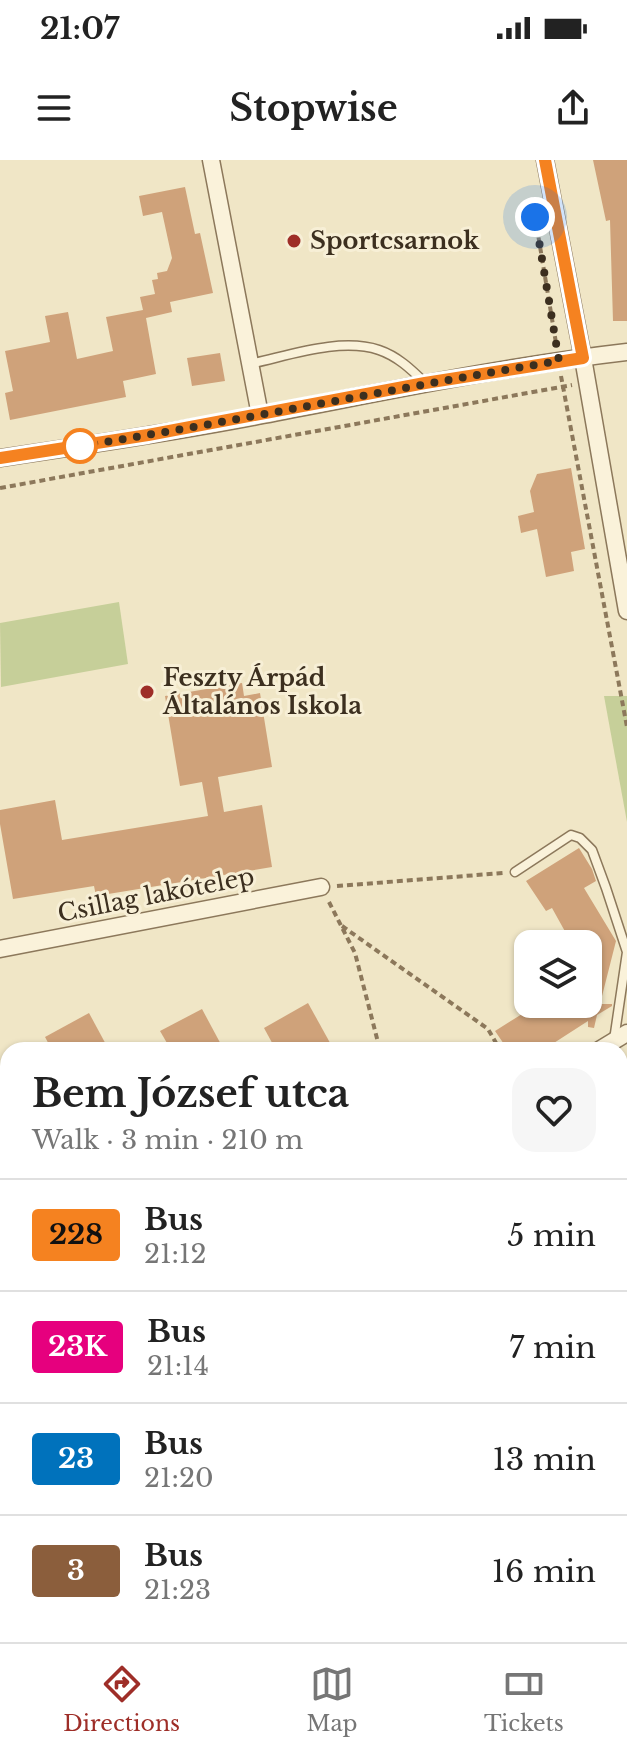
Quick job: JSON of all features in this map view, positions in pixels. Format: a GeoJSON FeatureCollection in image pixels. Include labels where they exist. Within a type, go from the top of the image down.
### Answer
{"type":"FeatureCollection","features":[{"type":"Feature","properties":{"kind":"street"},"geometry":{"type":"LineString","coordinates":[[211,160],[260,415]]}},
{"type":"Feature","properties":{"kind":"street"},"geometry":{"type":"LineString","coordinates":[[545,160],[627,611]]}},
{"type":"Feature","properties":{"kind":"street"},"geometry":{"type":"LineString","coordinates":[[0,458],[148,435],[425,383],[627,352]]}},
{"type":"Feature","properties":{"kind":"street","name":"Csillag lakótelep"},"geometry":{"type":"LineString","coordinates":[[0,949],[321,887]]}},
{"type":"Feature","properties":{"kind":"lane"},"geometry":{"type":"LineString","coordinates":[[249,364],[336,346],[361,346],[393,356],[425,383]]}},
{"type":"Feature","properties":{"kind":"lane"},"geometry":{"type":"LineString","coordinates":[[515,872],[571,835],[580,838],[592,850],[627,952],[613,1041]]}},
{"type":"Feature","properties":{"kind":"path"},"geometry":{"type":"LineString","coordinates":[[531,191],[563,387],[627,727]]}},
{"type":"Feature","properties":{"kind":"path"},"geometry":{"type":"LineString","coordinates":[[0,488],[586,382]]}},
{"type":"Feature","properties":{"kind":"path"},"geometry":{"type":"LineString","coordinates":[[378,1042],[355,953],[321,887],[515,872]]}},
{"type":"Feature","properties":{"kind":"path"},"geometry":{"type":"LineString","coordinates":[[340,925],[488,1029],[495,1042]]}},
{"type":"Feature","properties":{"kind":"green space"},"geometry":{"type":"Polygon","coordinates":[[[119,602],[128,664],[1,687],[0,623],[119,602]]]}},
{"type":"Feature","properties":{"kind":"green space"},"geometry":{"type":"Polygon","coordinates":[[[604,696],[627,696],[627,822],[604,696]]]}},
{"type":"Feature","properties":{"kind":"building"},"geometry":{"type":"Polygon","coordinates":[[[593,160],[627,160],[627,321],[613,321],[610,220],[606,221],[593,160]]]}},
{"type":"Feature","properties":{"kind":"building"},"geometry":{"type":"Polygon","coordinates":[[[185,187],[195,234],[200,233],[213,293],[170,302],[172,312],[146,318],[156,374],[123,381],[126,397],[10,420],[5,393],[13,391],[5,351],[50,342],[45,316],[68,312],[77,359],[113,351],[106,317],[143,310],[140,297],[155,294],[152,280],[158,279],[157,273],[167,271],[172,258],[162,212],[143,216],[139,196],[185,187]]]}},
{"type":"Feature","properties":{"kind":"building"},"geometry":{"type":"Polygon","coordinates":[[[220,353],[225,381],[192,386],[187,358],[220,353]]]}},
{"type":"Feature","properties":{"kind":"building"},"geometry":{"type":"Polygon","coordinates":[[[571,468],[585,549],[571,552],[574,571],[546,577],[537,529],[521,533],[518,516],[534,512],[530,491],[537,474],[571,468]]]}},
{"type":"Feature","properties":{"kind":"building"},"geometry":{"type":"Polygon","coordinates":[[[242,683],[244,696],[260,693],[272,767],[218,777],[224,812],[262,805],[272,867],[96,896],[94,886],[13,899],[0,810],[55,800],[62,840],[208,816],[202,782],[180,786],[165,696],[242,683]]]}},
{"type":"Feature","properties":{"kind":"building"},"geometry":{"type":"Polygon","coordinates":[[[579,848],[596,881],[584,888],[616,941],[602,996],[602,930],[564,930],[552,908],[546,911],[526,881],[579,848]]]}},
{"type":"Feature","properties":{"kind":"building"},"geometry":{"type":"Polygon","coordinates":[[[308,1003],[330,1042],[272,1042],[264,1028],[308,1003]]]}},
{"type":"Feature","properties":{"kind":"building"},"geometry":{"type":"Polygon","coordinates":[[[602,1004],[612,1006],[602,1012],[602,1004]]]}},
{"type":"Feature","properties":{"kind":"building"},"geometry":{"type":"Polygon","coordinates":[[[202,1009],[220,1042],[166,1042],[160,1031],[202,1009]]]}},
{"type":"Feature","properties":{"kind":"building"},"geometry":{"type":"Polygon","coordinates":[[[89,1013],[105,1042],[48,1042],[45,1037],[89,1013]]]}},
{"type":"Feature","properties":{"kind":"building"},"geometry":{"type":"Polygon","coordinates":[[[516,1018],[596,1018],[594,1028],[588,1027],[588,1021],[555,1042],[503,1042],[495,1031],[516,1018]]]}},
{"type":"Feature","properties":{"kind":"bus line","name":"228"},"geometry":{"type":"LineString","coordinates":[[0,458],[583,358],[545,160]]}},
{"type":"Feature","properties":{"kind":"place","name":"Sportcsarnok"},"geometry":{"type":"Point","coordinates":[294,241]}},
{"type":"Feature","properties":{"kind":"place","name":"Feszty Árpád Általános Iskola"},"geometry":{"type":"Point","coordinates":[147,692]}},
{"type":"Feature","properties":{"kind":"route"},"geometry":{"type":"LineString","coordinates":[[80,446],[559,361],[535,217]]}}]}
